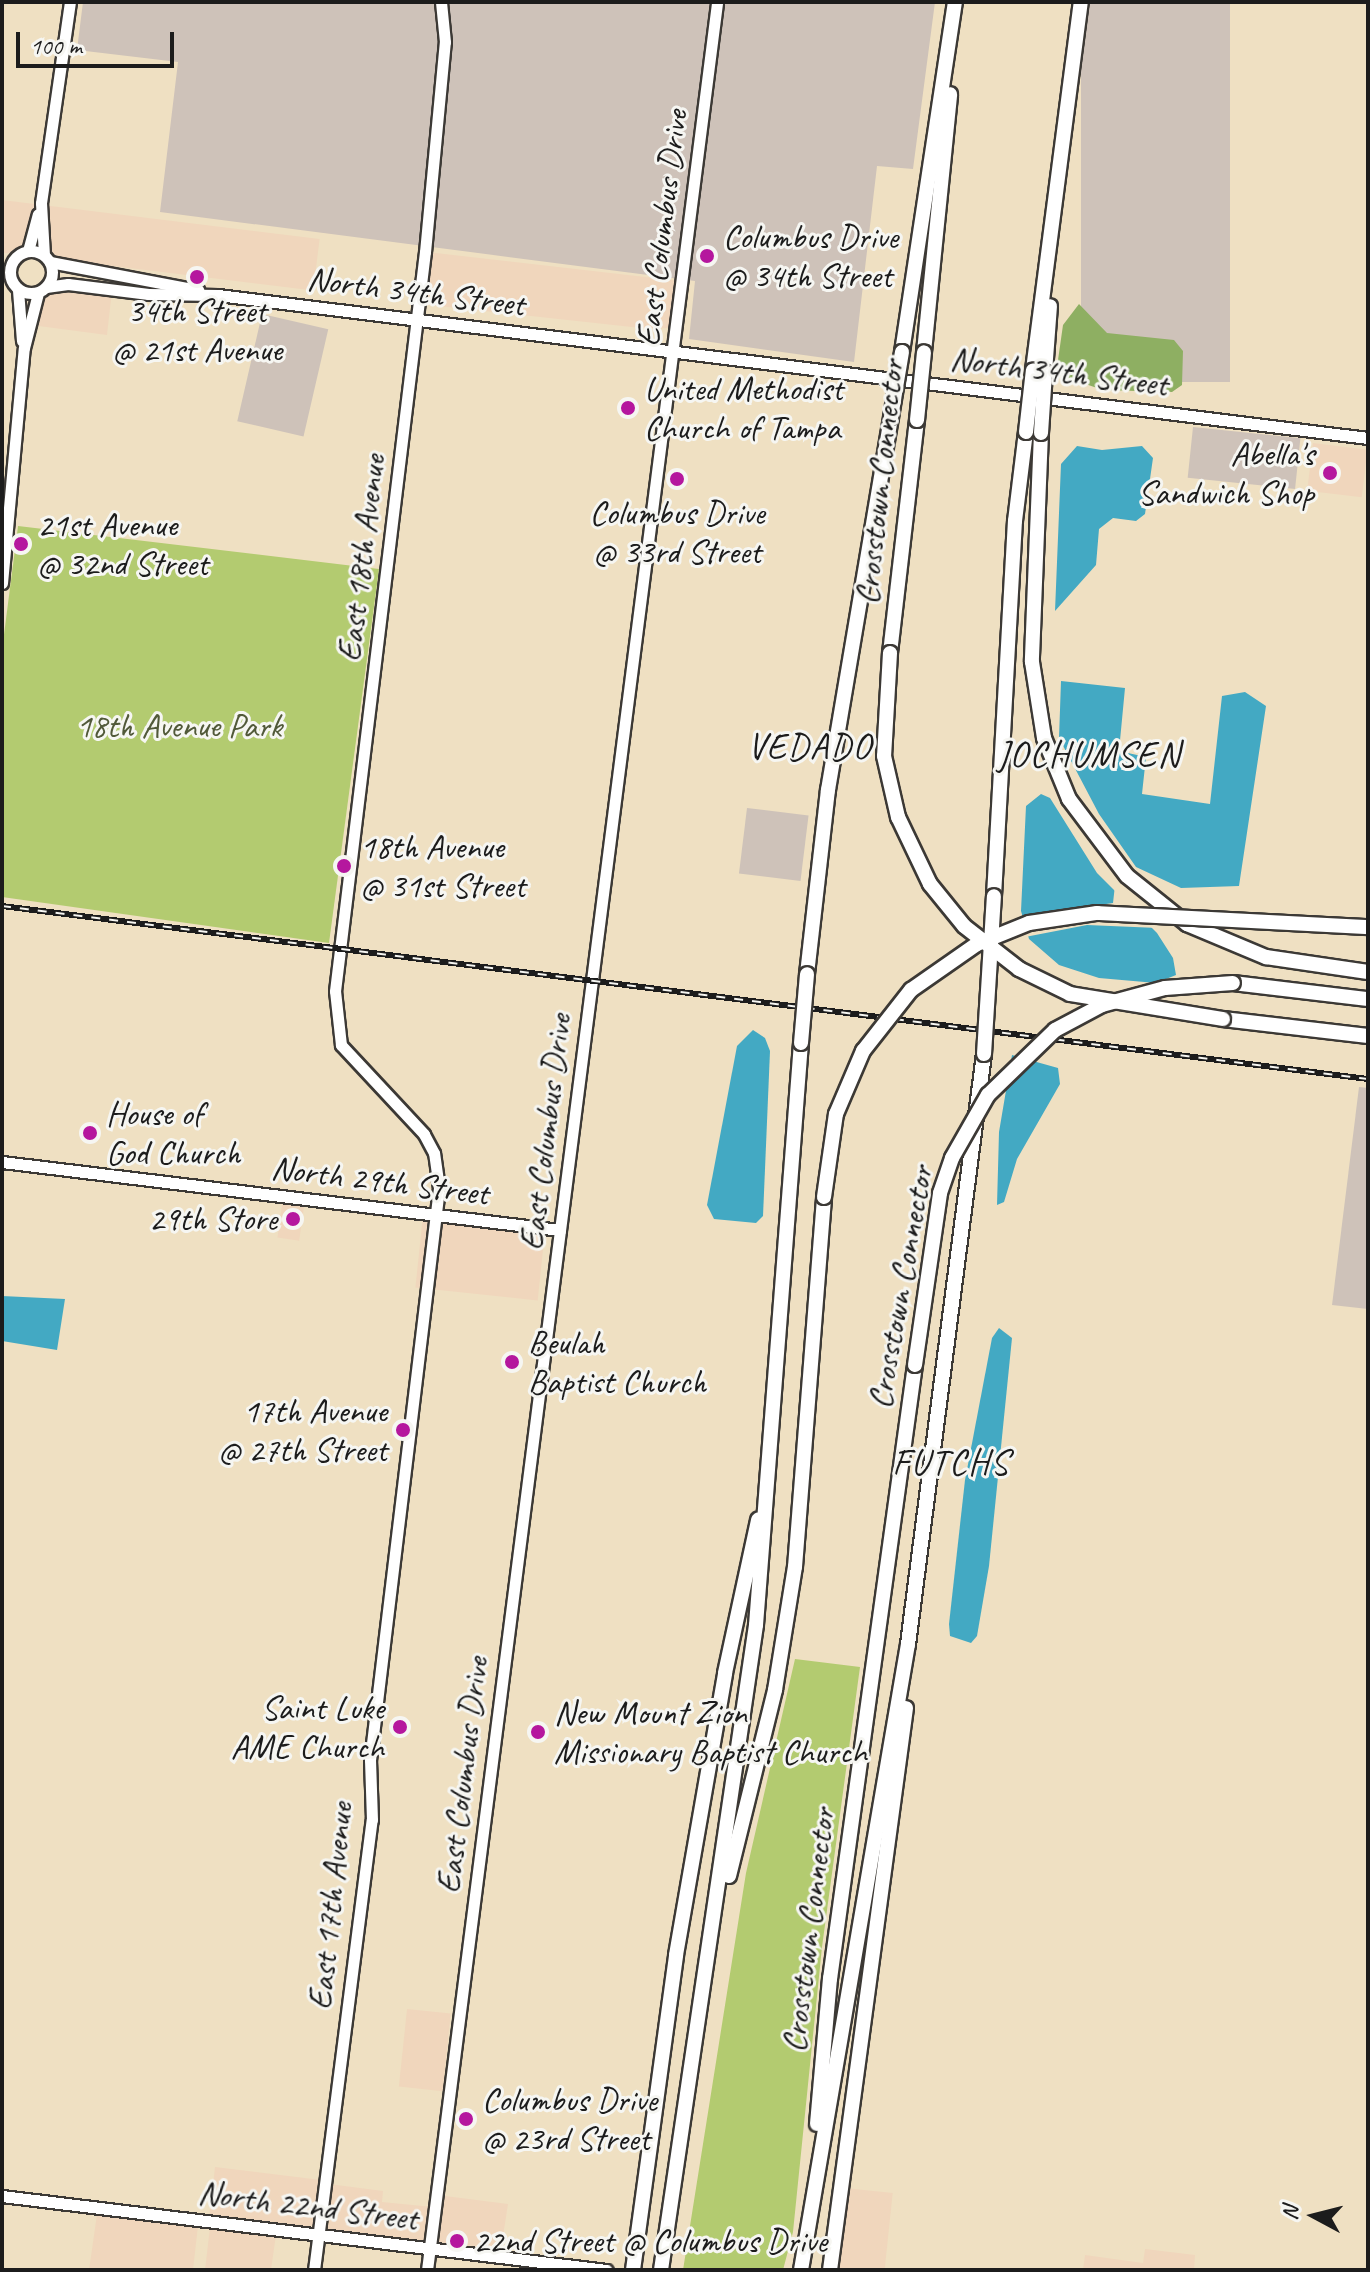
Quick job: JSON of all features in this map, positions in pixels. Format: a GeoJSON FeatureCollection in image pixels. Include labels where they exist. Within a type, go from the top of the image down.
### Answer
{"type":"FeatureCollection","features":[{"type":"Feature","properties":{"kind":"highway"},"geometry":{"type":"LineString","coordinates":[[661,2270],[718,1907],[756,1625],[801,1043],[828,790],[902,352],[956,2]]}},
{"type":"Feature","properties":{"kind":"highway","name":"Crosstown Connector"},"geometry":{"type":"LineString","coordinates":[[956,2],[924,352],[890,653],[884,756],[898,817],[930,884],[976,939],[1019,969],[1070,994],[1146,1009],[1368,1036]]}},
{"type":"Feature","properties":{"kind":"highway"},"geometry":{"type":"LineString","coordinates":[[801,2267],[903,1696],[984,1054],[1015,521],[1026,432],[1039,371],[1061,154],[1081,2]]}},
{"type":"Feature","properties":{"kind":"highway"},"geometry":{"type":"LineString","coordinates":[[1039,371],[1041,433],[1032,662],[1038,713],[1052,763],[1085,825],[1127,876],[1187,924],[1266,957],[1368,972]]}},
{"type":"Feature","properties":{"kind":"highway","name":"Crosstown Connector"},"geometry":{"type":"LineString","coordinates":[[718,1907],[745,1825],[788,1615],[804,1477],[824,1197],[836,1114],[863,1051],[911,990],[977,944],[1029,923],[1097,913],[1368,927]]}},
{"type":"Feature","properties":{"kind":"highway","name":"Crosstown Connector"},"geometry":{"type":"LineString","coordinates":[[808,2224],[830,1979],[868,1688],[940,1193],[952,1158],[988,1095],[1055,1030],[1138,993],[1199,984],[1368,999]]}},
{"type":"Feature","properties":{"kind":"highway"},"geometry":{"type":"LineString","coordinates":[[633,2270],[676,1955],[725,1673],[770,1473]]}},
{"type":"Feature","properties":{"kind":"highway"},"geometry":{"type":"LineString","coordinates":[[830,2270],[892,1844],[903,1696]]}},
{"type":"Feature","properties":{"kind":"main road"},"geometry":{"type":"LineString","coordinates":[[28,251],[41,210],[70,2]]}},
{"type":"Feature","properties":{"kind":"main road","name":"East 18th Avenue"},"geometry":{"type":"LineString","coordinates":[[335,1019],[339,950],[417,318],[440,104],[445,42],[441,2]]}},
{"type":"Feature","properties":{"kind":"main road","name":"East Columbus Drive"},"geometry":{"type":"LineString","coordinates":[[427,2270],[675,352],[717,2]]}},
{"type":"Feature","properties":{"kind":"main road"},"geometry":{"type":"LineString","coordinates":[[24,348],[42,290],[47,259],[41,210]]}},
{"type":"Feature","properties":{"kind":"main road"},"geometry":{"type":"LineString","coordinates":[[2,583],[24,348],[18,290],[6,276],[8,259],[28,251],[47,259]]}},
{"type":"Feature","properties":{"kind":"main road","name":"North 34th Street"},"geometry":{"type":"LineString","coordinates":[[47,259],[218,295],[1368,438]]}},
{"type":"Feature","properties":{"kind":"main road","name":"North 34th Street"},"geometry":{"type":"LineString","coordinates":[[42,290],[68,284],[148,294],[218,295]]}},
{"type":"Feature","properties":{"kind":"main road"},"geometry":{"type":"LineString","coordinates":[[18,290],[42,290]]}},
{"type":"Feature","properties":{"kind":"main road","name":"East 17th Avenue"},"geometry":{"type":"LineString","coordinates":[[314,2270],[372,1820],[370,1760],[437,1215],[438,1172],[424,1134],[353,1064],[341,1045],[335,1019]]}},
{"type":"Feature","properties":{"kind":"main road","name":"North 29th Street"},"geometry":{"type":"LineString","coordinates":[[2,1162],[560,1230]]}},
{"type":"Feature","properties":{"kind":"main road","name":"North 22nd Street"},"geometry":{"type":"LineString","coordinates":[[2,2196],[606,2270]]}},
{"type":"Feature","properties":{"kind":"shaded area"},"geometry":{"type":"Polygon","coordinates":[[[83,2],[935,2],[913,169],[877,166],[854,362],[689,339],[695,281],[160,212],[178,62],[77,50],[83,2]]]}},
{"type":"Feature","properties":{"kind":"shaded area"},"geometry":{"type":"Polygon","coordinates":[[[1081,2],[1230,2],[1230,382],[1081,382],[1081,2]]]}},
{"type":"Feature","properties":{"kind":"shaded area"},"geometry":{"type":"Polygon","coordinates":[[[2,200],[320,239],[313,291],[2,252],[2,200]]]}},
{"type":"Feature","properties":{"kind":"shaded area"},"geometry":{"type":"Polygon","coordinates":[[[427,252],[680,281],[673,322],[667,328],[650,329],[420,304],[427,252]]]}},
{"type":"Feature","properties":{"kind":"shaded area"},"geometry":{"type":"Polygon","coordinates":[[[79,287],[112,291],[107,335],[31,325],[45,294],[79,287]]]}},
{"type":"Feature","properties":{"kind":"shaded area"},"geometry":{"type":"Polygon","coordinates":[[[262,314],[328,329],[304,436],[237,421],[262,314]]]}},
{"type":"Feature","properties":{"kind":"shaded area"},"geometry":{"type":"Polygon","coordinates":[[[1193,427],[1300,438],[1295,489],[1188,478],[1193,427]]]}},
{"type":"Feature","properties":{"kind":"shaded area"},"geometry":{"type":"Polygon","coordinates":[[[1313,443],[1368,450],[1362,497],[1307,491],[1313,443]]]}},
{"type":"Feature","properties":{"kind":"shaded area"},"geometry":{"type":"Polygon","coordinates":[[[747,808],[809,816],[800,881],[739,874],[747,808]]]}},
{"type":"Feature","properties":{"kind":"shaded area"},"geometry":{"type":"Polygon","coordinates":[[[1359,1087],[1368,1088],[1368,1309],[1332,1305],[1359,1087]]]}},
{"type":"Feature","properties":{"kind":"shaded area"},"geometry":{"type":"Polygon","coordinates":[[[283,1198],[305,1201],[299,1241],[277,1238],[283,1198]]]}},
{"type":"Feature","properties":{"kind":"shaded area"},"geometry":{"type":"Polygon","coordinates":[[[423,1215],[545,1228],[538,1300],[415,1288],[423,1215]]]}},
{"type":"Feature","properties":{"kind":"shaded area"},"geometry":{"type":"Polygon","coordinates":[[[407,2009],[451,2014],[443,2091],[399,2087],[407,2009]]]}},
{"type":"Feature","properties":{"kind":"shaded area"},"geometry":{"type":"Polygon","coordinates":[[[215,2167],[321,2180],[315,2223],[307,2229],[209,2218],[215,2167]]]}},
{"type":"Feature","properties":{"kind":"shaded area"},"geometry":{"type":"Polygon","coordinates":[[[329,2184],[383,2191],[382,2202],[443,2208],[445,2196],[508,2204],[501,2249],[324,2230],[329,2184]]]}},
{"type":"Feature","properties":{"kind":"shaded area"},"geometry":{"type":"Polygon","coordinates":[[[845,2188],[893,2193],[885,2270],[836,2270],[845,2188]]]}},
{"type":"Feature","properties":{"kind":"shaded area"},"geometry":{"type":"Polygon","coordinates":[[[97,2214],[198,2226],[193,2270],[89,2270],[97,2214]]]}},
{"type":"Feature","properties":{"kind":"shaded area"},"geometry":{"type":"Polygon","coordinates":[[[210,2227],[276,2235],[271,2270],[205,2270],[210,2227]]]}},
{"type":"Feature","properties":{"kind":"shaded area"},"geometry":{"type":"Polygon","coordinates":[[[1145,2249],[1195,2255],[1194,2270],[1083,2270],[1085,2255],[1143,2263],[1145,2249]]]}},
{"type":"Feature","properties":{"kind":"green space"},"geometry":{"type":"Polygon","coordinates":[[[1079,304],[1107,333],[1174,340],[1183,351],[1182,385],[1172,392],[1103,390],[1056,374],[1063,325],[1079,304]]]}},
{"type":"Feature","properties":{"kind":"green space","name":"18th Avenue Park"},"geometry":{"type":"Polygon","coordinates":[[[18,526],[379,569],[329,943],[2,897],[2,650],[18,526]]]}},
{"type":"Feature","properties":{"kind":"green space"},"geometry":{"type":"Polygon","coordinates":[[[795,1659],[860,1667],[822,1947],[793,2232],[783,2270],[683,2270],[746,1873],[795,1659]]]}},
{"type":"Feature","properties":{"kind":"water"},"geometry":{"type":"Polygon","coordinates":[[[1077,446],[1102,450],[1142,446],[1153,458],[1145,514],[1136,521],[1113,518],[1099,529],[1096,565],[1055,611],[1061,464],[1077,446]]]}},
{"type":"Feature","properties":{"kind":"water"},"geometry":{"type":"Polygon","coordinates":[[[1061,681],[1125,688],[1119,751],[1146,757],[1142,794],[1210,804],[1222,696],[1245,692],[1266,706],[1239,886],[1181,888],[1136,867],[1099,814],[1059,738],[1061,681]]]}},
{"type":"Feature","properties":{"kind":"water"},"geometry":{"type":"Polygon","coordinates":[[[1041,794],[1050,798],[1097,873],[1157,933],[1173,958],[1176,975],[1156,983],[1099,978],[1059,965],[1029,939],[1021,911],[1026,806],[1041,794]]]}},
{"type":"Feature","properties":{"kind":"water"},"geometry":{"type":"Polygon","coordinates":[[[753,1030],[765,1038],[770,1051],[763,1216],[756,1223],[714,1219],[707,1205],[737,1046],[753,1030]]]}},
{"type":"Feature","properties":{"kind":"water"},"geometry":{"type":"Polygon","coordinates":[[[1012,1055],[1058,1068],[1060,1084],[1017,1159],[1004,1202],[997,1205],[999,1132],[1012,1055]]]}},
{"type":"Feature","properties":{"kind":"water"},"geometry":{"type":"Polygon","coordinates":[[[2,1296],[65,1299],[57,1350],[2,1341],[2,1296]]]}},
{"type":"Feature","properties":{"kind":"water"},"geometry":{"type":"Polygon","coordinates":[[[999,1328],[1012,1338],[989,1566],[977,1636],[971,1643],[950,1636],[949,1624],[965,1480],[992,1338],[999,1328]]]}},
{"type":"Feature","properties":{"kind":"pier"},"geometry":{"type":"Polygon","coordinates":[[[1115,885],[1158,928],[1087,925],[1025,937],[1018,917],[1113,903],[1115,885]]]}},
{"type":"Feature","properties":{"kind":"railway"},"geometry":{"type":"LineString","coordinates":[[2,906],[1368,1079]]}},
{"type":"Feature","properties":{"kind":"place","name":"Columbus Drive @ 34th Street"},"geometry":{"type":"Point","coordinates":[707,256]}},
{"type":"Feature","properties":{"kind":"place","name":"34th Street @ 21st Avenue"},"geometry":{"type":"Point","coordinates":[197,277]}},
{"type":"Feature","properties":{"kind":"place","name":"United Methodist Church of Tampa"},"geometry":{"type":"Point","coordinates":[628,408]}},
{"type":"Feature","properties":{"kind":"place","name":"Abella's Sandwich Shop"},"geometry":{"type":"Point","coordinates":[1330,473]}},
{"type":"Feature","properties":{"kind":"place","name":"Columbus Drive @ 33rd Street"},"geometry":{"type":"Point","coordinates":[677,479]}},
{"type":"Feature","properties":{"kind":"place","name":"21st Avenue @ 32nd Street"},"geometry":{"type":"Point","coordinates":[21,544]}},
{"type":"Feature","properties":{"kind":"place","name":"18th Avenue @ 31st Street"},"geometry":{"type":"Point","coordinates":[344,866]}},
{"type":"Feature","properties":{"kind":"place","name":"House of God Church"},"geometry":{"type":"Point","coordinates":[90,1133]}},
{"type":"Feature","properties":{"kind":"place","name":"29th Store"},"geometry":{"type":"Point","coordinates":[293,1219]}},
{"type":"Feature","properties":{"kind":"place","name":"Beulah Baptist Church"},"geometry":{"type":"Point","coordinates":[512,1362]}},
{"type":"Feature","properties":{"kind":"place","name":"17th Avenue @ 27th Street"},"geometry":{"type":"Point","coordinates":[403,1430]}},
{"type":"Feature","properties":{"kind":"place","name":"Saint Luke AME Church"},"geometry":{"type":"Point","coordinates":[400,1727]}},
{"type":"Feature","properties":{"kind":"place","name":"New Mount Zion Missionary Baptist Church"},"geometry":{"type":"Point","coordinates":[538,1732]}},
{"type":"Feature","properties":{"kind":"place","name":"Columbus Drive @ 23rd Street"},"geometry":{"type":"Point","coordinates":[466,2119]}},
{"type":"Feature","properties":{"kind":"place","name":"22nd Street @ Columbus Drive"},"geometry":{"type":"Point","coordinates":[457,2241]}},
{"type":"Feature","properties":{"kind":"district","name":"VEDADO"},"geometry":{"type":"Point","coordinates":[810,747]}},
{"type":"Feature","properties":{"kind":"district","name":"JOCHUMSEN"},"geometry":{"type":"Point","coordinates":[1089,755]}},
{"type":"Feature","properties":{"kind":"district","name":"FUTCHS"},"geometry":{"type":"Point","coordinates":[951,1463]}}]}
